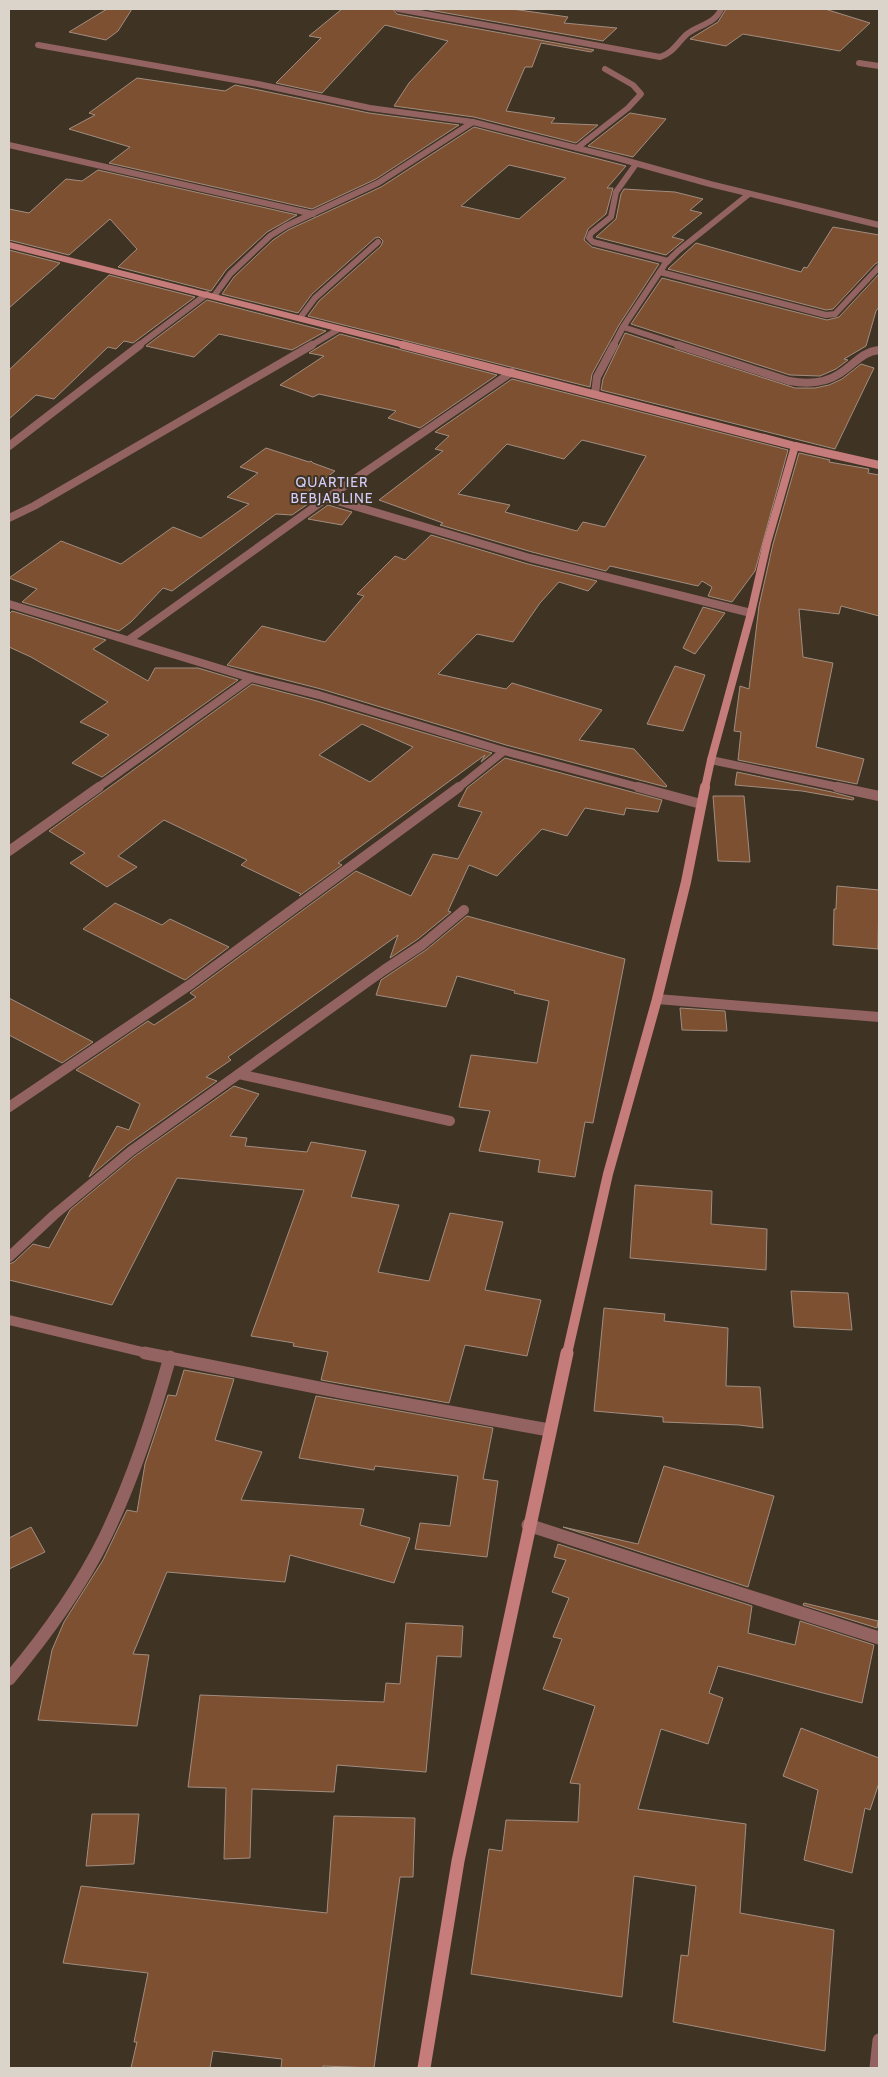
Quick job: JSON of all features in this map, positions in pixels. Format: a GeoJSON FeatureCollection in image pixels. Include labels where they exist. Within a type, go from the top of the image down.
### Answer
{"type":"FeatureCollection","features":[{"type":"Feature","properties":{"kind":"street"},"geometry":{"type":"LineString","coordinates":[[398,9],[660,57],[667,56],[688,32],[716,18],[721,9]]}},
{"type":"Feature","properties":{"kind":"street"},"geometry":{"type":"LineString","coordinates":[[38,45],[258,84],[370,108],[473,122],[879,226]]}},
{"type":"Feature","properties":{"kind":"street"},"geometry":{"type":"LineString","coordinates":[[859,62],[879,66]]}},
{"type":"Feature","properties":{"kind":"street"},"geometry":{"type":"LineString","coordinates":[[577,148],[628,108],[641,94],[633,85],[605,69]]}},
{"type":"Feature","properties":{"kind":"street"},"geometry":{"type":"LineString","coordinates":[[9,446],[44,417],[211,295],[270,236],[286,226],[384,179],[473,122]]}},
{"type":"Feature","properties":{"kind":"street"},"geometry":{"type":"LineString","coordinates":[[9,145],[314,214]]}},
{"type":"Feature","properties":{"kind":"street"},"geometry":{"type":"LineString","coordinates":[[636,164],[616,192],[611,217],[591,234],[589,238],[593,242],[668,261]]}},
{"type":"Feature","properties":{"kind":"street"},"geometry":{"type":"LineString","coordinates":[[595,394],[597,377],[623,327],[668,261],[749,194]]}},
{"type":"Feature","properties":{"kind":"street"},"geometry":{"type":"LineString","coordinates":[[300,318],[315,298],[378,242]]}},
{"type":"Feature","properties":{"kind":"street"},"geometry":{"type":"LineString","coordinates":[[9,245],[879,466]]}},
{"type":"Feature","properties":{"kind":"street"},"geometry":{"type":"LineString","coordinates":[[660,272],[826,315],[835,314],[879,267]]}},
{"type":"Feature","properties":{"kind":"street"},"geometry":{"type":"LineString","coordinates":[[623,327],[790,381],[802,383],[817,383],[839,375],[858,356],[866,352],[879,350]]}},
{"type":"Feature","properties":{"kind":"street"},"geometry":{"type":"LineString","coordinates":[[9,518],[34,506],[339,328]]}},
{"type":"Feature","properties":{"kind":"street"},"geometry":{"type":"LineString","coordinates":[[130,640],[326,498],[512,372]]}},
{"type":"Feature","properties":{"kind":"street"},"geometry":{"type":"LineString","coordinates":[[424,2068],[458,1861],[549,1430],[608,1174],[657,999],[686,882],[711,760],[751,613],[767,543],[795,446]]}},
{"type":"Feature","properties":{"kind":"street"},"geometry":{"type":"LineString","coordinates":[[326,498],[530,558],[751,613]]}},
{"type":"Feature","properties":{"kind":"street"},"geometry":{"type":"LineString","coordinates":[[9,604],[251,678],[319,695],[504,751],[701,804]]}},
{"type":"Feature","properties":{"kind":"street"},"geometry":{"type":"LineString","coordinates":[[9,851],[251,678]]}},
{"type":"Feature","properties":{"kind":"street"},"geometry":{"type":"LineString","coordinates":[[9,1107],[191,984],[458,788],[504,751]]}},
{"type":"Feature","properties":{"kind":"street"},"geometry":{"type":"LineString","coordinates":[[711,760],[879,796]]}},
{"type":"Feature","properties":{"kind":"street"},"geometry":{"type":"LineString","coordinates":[[9,1257],[54,1215],[131,1151],[422,944],[464,910]]}},
{"type":"Feature","properties":{"kind":"street"},"geometry":{"type":"LineString","coordinates":[[657,999],[879,1017]]}},
{"type":"Feature","properties":{"kind":"street"},"geometry":{"type":"LineString","coordinates":[[239,1074],[450,1121]]}},
{"type":"Feature","properties":{"kind":"street"},"geometry":{"type":"LineString","coordinates":[[9,1320],[86,1340],[407,1405],[549,1430]]}},
{"type":"Feature","properties":{"kind":"street"},"geometry":{"type":"LineString","coordinates":[[9,1678],[25,1660],[62,1610],[105,1537],[156,1409],[170,1357]]}},
{"type":"Feature","properties":{"kind":"street"},"geometry":{"type":"LineString","coordinates":[[528,1525],[879,1638]]}},
{"type":"Feature","properties":{"kind":"street"},"geometry":{"type":"LineString","coordinates":[[876,2068],[879,2040]]}},
{"type":"Feature","properties":{"kind":"building"},"geometry":{"type":"Polygon","coordinates":[[[107,9],[132,9],[118,31],[106,40],[69,32],[107,9]]]}},
{"type":"Feature","properties":{"kind":"building"},"geometry":{"type":"Polygon","coordinates":[[[342,9],[393,9],[397,14],[594,50],[591,52],[541,43],[532,67],[525,67],[506,111],[555,118],[551,123],[598,125],[576,143],[474,117],[394,106],[409,83],[448,41],[385,25],[322,93],[276,83],[321,38],[309,36],[342,9]]]}},
{"type":"Feature","properties":{"kind":"building"},"geometry":{"type":"Polygon","coordinates":[[[424,9],[512,9],[568,17],[564,23],[617,28],[603,41],[424,9]]]}},
{"type":"Feature","properties":{"kind":"building"},"geometry":{"type":"Polygon","coordinates":[[[726,9],[825,9],[870,23],[840,51],[743,34],[726,46],[690,39],[718,22],[726,9]]]}},
{"type":"Feature","properties":{"kind":"building"},"geometry":{"type":"Polygon","coordinates":[[[137,78],[225,91],[235,85],[369,113],[459,125],[376,179],[312,209],[109,163],[130,147],[69,129],[95,115],[89,113],[137,78]]]}},
{"type":"Feature","properties":{"kind":"building"},"geometry":{"type":"Polygon","coordinates":[[[630,113],[666,119],[633,157],[588,146],[630,113]]]}},
{"type":"Feature","properties":{"kind":"building"},"geometry":{"type":"Polygon","coordinates":[[[474,127],[626,166],[607,188],[613,188],[606,214],[588,229],[584,240],[592,247],[659,264],[619,325],[592,374],[590,387],[308,316],[319,301],[381,246],[383,241],[379,237],[375,238],[312,294],[298,313],[222,294],[234,277],[273,240],[288,230],[381,187],[474,127]],[[509,165],[461,206],[519,219],[566,178],[509,165]]]}},
{"type":"Feature","properties":{"kind":"building"},"geometry":{"type":"Polygon","coordinates":[[[98,170],[297,215],[267,232],[226,270],[211,291],[118,267],[137,249],[110,219],[69,255],[9,240],[9,209],[29,213],[66,179],[82,181],[98,170]]]}},
{"type":"Feature","properties":{"kind":"building"},"geometry":{"type":"Polygon","coordinates":[[[624,189],[675,192],[703,199],[690,210],[702,213],[672,237],[684,240],[666,255],[596,237],[616,219],[621,194],[624,189]]]}},
{"type":"Feature","properties":{"kind":"building"},"geometry":{"type":"Polygon","coordinates":[[[833,227],[879,235],[879,262],[833,309],[826,310],[668,269],[696,243],[801,272],[804,267],[807,268],[833,227]]]}},
{"type":"Feature","properties":{"kind":"building"},"geometry":{"type":"Polygon","coordinates":[[[9,250],[60,263],[9,308],[9,250]]]}},
{"type":"Feature","properties":{"kind":"building"},"geometry":{"type":"Polygon","coordinates":[[[879,274],[879,307],[876,311],[866,346],[844,359],[848,360],[836,369],[820,376],[790,375],[631,324],[662,278],[827,320],[839,317],[879,274]]]}},
{"type":"Feature","properties":{"kind":"building"},"geometry":{"type":"Polygon","coordinates":[[[109,275],[195,297],[133,343],[124,341],[116,349],[108,347],[54,399],[36,395],[9,419],[9,370],[109,275]]]}},
{"type":"Feature","properties":{"kind":"building"},"geometry":{"type":"Polygon","coordinates":[[[207,300],[326,331],[292,350],[219,334],[194,357],[146,346],[207,300]]]}},
{"type":"Feature","properties":{"kind":"building"},"geometry":{"type":"Polygon","coordinates":[[[625,333],[795,388],[815,388],[829,385],[842,379],[861,364],[874,368],[835,449],[601,390],[603,379],[625,333]]]}},
{"type":"Feature","properties":{"kind":"building"},"geometry":{"type":"Polygon","coordinates":[[[340,334],[497,375],[420,428],[388,418],[396,411],[319,394],[313,397],[280,385],[324,356],[309,353],[340,334]]]}},
{"type":"Feature","properties":{"kind":"building"},"geometry":{"type":"Polygon","coordinates":[[[512,379],[788,450],[755,571],[732,602],[708,596],[712,587],[702,581],[698,586],[610,566],[606,571],[440,525],[443,523],[379,500],[443,451],[435,449],[449,436],[435,432],[512,379]],[[582,440],[564,459],[507,444],[458,494],[510,505],[505,512],[577,531],[583,522],[605,527],[646,456],[582,440]]]}},
{"type":"Feature","properties":{"kind":"building"},"geometry":{"type":"Polygon","coordinates":[[[266,448],[309,462],[311,461],[335,471],[305,494],[318,497],[292,515],[276,514],[172,591],[163,588],[131,622],[119,631],[22,602],[37,589],[9,578],[61,541],[121,564],[173,527],[201,538],[249,504],[227,497],[258,473],[240,467],[266,448]]]}},
{"type":"Feature","properties":{"kind":"building"},"geometry":{"type":"Polygon","coordinates":[[[799,453],[830,460],[829,462],[869,469],[868,473],[879,475],[879,616],[841,606],[839,614],[799,609],[803,657],[833,663],[816,747],[864,759],[857,784],[738,760],[741,732],[734,731],[740,686],[749,689],[759,606],[773,544],[799,453]]]}},
{"type":"Feature","properties":{"kind":"building"},"geometry":{"type":"Polygon","coordinates":[[[328,505],[352,512],[342,525],[308,519],[328,505]]]}},
{"type":"Feature","properties":{"kind":"building"},"geometry":{"type":"Polygon","coordinates":[[[431,535],[528,564],[597,581],[588,591],[559,582],[540,603],[513,642],[477,634],[438,674],[506,689],[512,683],[602,710],[579,740],[634,749],[666,787],[506,745],[321,689],[227,665],[262,626],[325,642],[364,596],[357,594],[395,556],[405,560],[431,535]]]}},
{"type":"Feature","properties":{"kind":"building"},"geometry":{"type":"Polygon","coordinates":[[[703,607],[725,613],[695,654],[683,648],[703,607]]]}},
{"type":"Feature","properties":{"kind":"building"},"geometry":{"type":"Polygon","coordinates":[[[12,611],[106,640],[93,649],[148,681],[155,668],[198,668],[238,680],[102,777],[72,763],[109,735],[80,722],[108,702],[31,657],[9,647],[9,614],[12,611]]]}},
{"type":"Feature","properties":{"kind":"building"},"geometry":{"type":"Polygon","coordinates":[[[675,666],[705,675],[683,731],[647,724],[675,666]]]}},
{"type":"Feature","properties":{"kind":"building"},"geometry":{"type":"Polygon","coordinates":[[[252,684],[317,701],[492,753],[481,762],[485,755],[338,863],[342,865],[299,896],[301,894],[241,865],[247,860],[164,820],[118,856],[137,867],[107,887],[70,863],[85,853],[49,831],[252,684]],[[362,724],[319,755],[370,782],[413,747],[362,724]]]}},
{"type":"Feature","properties":{"kind":"building"},"geometry":{"type":"Polygon","coordinates":[[[505,758],[662,800],[658,812],[626,808],[624,815],[585,808],[567,836],[542,829],[497,876],[469,865],[448,911],[451,912],[418,939],[390,958],[398,935],[228,1057],[231,1060],[206,1077],[217,1081],[127,1145],[89,1177],[117,1126],[129,1130],[140,1104],[76,1070],[148,1021],[154,1025],[196,997],[190,993],[356,871],[411,896],[433,854],[458,859],[482,812],[458,806],[467,788],[505,758]]]}},
{"type":"Feature","properties":{"kind":"building"},"geometry":{"type":"Polygon","coordinates":[[[737,772],[854,798],[853,800],[802,791],[735,785],[737,772]]]}},
{"type":"Feature","properties":{"kind":"building"},"geometry":{"type":"Polygon","coordinates":[[[713,796],[744,796],[750,862],[718,861],[713,796]]]}},
{"type":"Feature","properties":{"kind":"building"},"geometry":{"type":"Polygon","coordinates":[[[837,886],[879,890],[878,949],[833,945],[837,886]]]}},
{"type":"Feature","properties":{"kind":"building"},"geometry":{"type":"Polygon","coordinates":[[[115,903],[162,925],[170,919],[229,947],[185,980],[83,929],[115,903]]]}},
{"type":"Feature","properties":{"kind":"building"},"geometry":{"type":"Polygon","coordinates":[[[467,916],[625,959],[593,1123],[585,1122],[575,1177],[538,1172],[540,1160],[479,1151],[490,1111],[459,1107],[471,1055],[537,1063],[549,1001],[457,976],[446,1007],[376,995],[381,980],[426,950],[467,916]]]}},
{"type":"Feature","properties":{"kind":"building"},"geometry":{"type":"Polygon","coordinates":[[[9,998],[93,1042],[62,1063],[9,1035],[9,998]]]}},
{"type":"Feature","properties":{"kind":"building"},"geometry":{"type":"Polygon","coordinates":[[[680,1008],[725,1011],[727,1031],[682,1030],[680,1008]]]}},
{"type":"Feature","properties":{"kind":"building"},"geometry":{"type":"Polygon","coordinates":[[[234,1086],[259,1094],[230,1136],[247,1138],[245,1146],[307,1152],[311,1142],[366,1151],[351,1197],[399,1205],[378,1272],[429,1281],[450,1213],[503,1222],[485,1290],[541,1300],[527,1356],[465,1345],[449,1403],[321,1380],[328,1352],[293,1346],[294,1343],[251,1336],[304,1190],[177,1178],[112,1305],[9,1280],[9,1264],[14,1262],[33,1244],[49,1248],[70,1210],[135,1156],[234,1086]]]}},
{"type":"Feature","properties":{"kind":"building"},"geometry":{"type":"Polygon","coordinates":[[[635,1185],[712,1191],[711,1224],[767,1229],[766,1270],[630,1258],[635,1185]]]}},
{"type":"Feature","properties":{"kind":"building"},"geometry":{"type":"Polygon","coordinates":[[[791,1291],[848,1293],[852,1330],[794,1327],[791,1291]]]}},
{"type":"Feature","properties":{"kind":"building"},"geometry":{"type":"Polygon","coordinates":[[[604,1308],[665,1314],[664,1321],[728,1328],[726,1386],[760,1387],[763,1428],[739,1425],[663,1422],[663,1417],[594,1411],[604,1308]]]}},
{"type":"Feature","properties":{"kind":"building"},"geometry":{"type":"Polygon","coordinates":[[[184,1370],[234,1379],[215,1440],[262,1452],[241,1500],[364,1509],[360,1525],[410,1538],[394,1583],[290,1555],[285,1582],[167,1572],[133,1654],[149,1655],[137,1726],[38,1720],[52,1650],[64,1622],[103,1560],[127,1510],[137,1512],[145,1464],[168,1395],[176,1396],[184,1370]]]}},
{"type":"Feature","properties":{"kind":"building"},"geometry":{"type":"Polygon","coordinates":[[[316,1396],[493,1428],[483,1479],[498,1481],[487,1557],[415,1549],[420,1523],[450,1526],[458,1476],[375,1466],[374,1470],[299,1458],[316,1396]]]}},
{"type":"Feature","properties":{"kind":"building"},"geometry":{"type":"Polygon","coordinates":[[[664,1466],[774,1496],[748,1587],[563,1527],[638,1544],[664,1466]]]}},
{"type":"Feature","properties":{"kind":"building"},"geometry":{"type":"Polygon","coordinates":[[[31,1527],[45,1552],[9,1569],[9,1538],[31,1527]]]}},
{"type":"Feature","properties":{"kind":"building"},"geometry":{"type":"Polygon","coordinates":[[[558,1544],[752,1606],[748,1633],[795,1645],[800,1621],[874,1645],[862,1703],[718,1666],[709,1693],[723,1698],[708,1744],[661,1729],[638,1809],[746,1824],[740,1913],[834,1930],[825,2051],[673,2022],[681,1955],[688,1956],[696,1886],[634,1876],[622,1997],[471,1974],[489,1849],[502,1851],[506,1820],[578,1822],[580,1784],[570,1783],[595,1706],[543,1689],[562,1639],[553,1637],[569,1598],[552,1592],[566,1560],[554,1557],[558,1544]]]}},
{"type":"Feature","properties":{"kind":"building"},"geometry":{"type":"Polygon","coordinates":[[[804,1603],[878,1621],[877,1628],[803,1605],[804,1603]]]}},
{"type":"Feature","properties":{"kind":"building"},"geometry":{"type":"Polygon","coordinates":[[[406,1623],[463,1626],[461,1657],[437,1656],[426,1772],[337,1765],[334,1792],[252,1789],[250,1858],[224,1859],[226,1788],[188,1787],[200,1695],[384,1702],[386,1683],[400,1684],[406,1623]]]}},
{"type":"Feature","properties":{"kind":"building"},"geometry":{"type":"Polygon","coordinates":[[[801,1728],[879,1758],[879,1783],[870,1810],[865,1808],[852,1873],[804,1860],[818,1790],[783,1776],[801,1728]]]}},
{"type":"Feature","properties":{"kind":"building"},"geometry":{"type":"Polygon","coordinates":[[[92,1814],[139,1814],[134,1864],[86,1866],[92,1814]]]}},
{"type":"Feature","properties":{"kind":"building"},"geometry":{"type":"Polygon","coordinates":[[[334,1816],[415,1818],[413,1877],[400,1877],[374,2068],[323,2066],[323,2068],[281,2068],[282,2059],[213,2051],[210,2068],[131,2068],[137,2042],[134,2042],[148,1973],[63,1963],[81,1886],[327,1913],[334,1816]]]}},
{"type":"Feature","properties":{"kind":"district","name":"QUARTIER BEBJABLINE"},"geometry":{"type":"Point","coordinates":[332,490]}}]}
